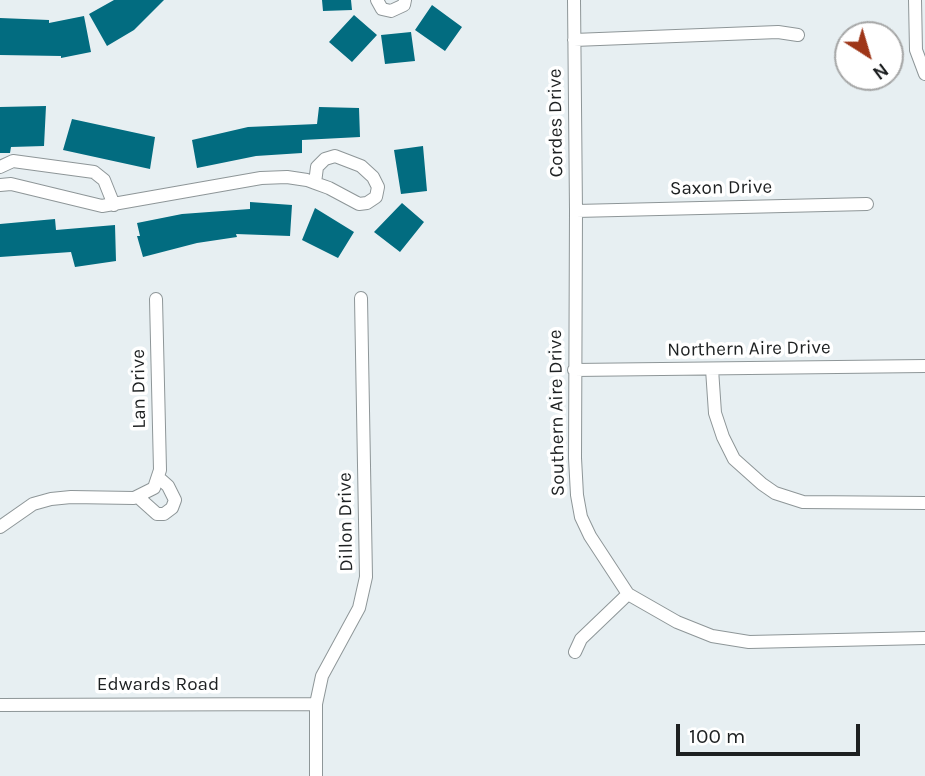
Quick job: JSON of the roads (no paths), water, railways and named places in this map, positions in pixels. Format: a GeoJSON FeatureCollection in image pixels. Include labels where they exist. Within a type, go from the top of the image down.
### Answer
{"type":"FeatureCollection","features":[{"type":"Feature","properties":{"kind":"street"},"geometry":{"type":"LineString","coordinates":[[377,0],[382,9],[391,11],[404,5],[405,0]]}},
{"type":"Feature","properties":{"kind":"street","name":"Cordes Drive"},"geometry":{"type":"LineString","coordinates":[[574,0],[575,246]]}},
{"type":"Feature","properties":{"kind":"street"},"geometry":{"type":"LineString","coordinates":[[915,0],[916,50],[925,74]]}},
{"type":"Feature","properties":{"kind":"street"},"geometry":{"type":"LineString","coordinates":[[574,40],[778,32],[798,35]]}},
{"type":"Feature","properties":{"kind":"street"},"geometry":{"type":"LineString","coordinates":[[0,185],[12,184],[102,206],[261,178],[286,177],[314,183],[359,204],[368,203],[376,197],[379,187],[361,166],[335,156],[325,159],[317,167],[314,183]]}},
{"type":"Feature","properties":{"kind":"street"},"geometry":{"type":"LineString","coordinates":[[0,167],[13,161],[94,172],[104,180],[114,205]]}},
{"type":"Feature","properties":{"kind":"street","name":"Saxon Drive"},"geometry":{"type":"LineString","coordinates":[[576,211],[867,204]]}},
{"type":"Feature","properties":{"kind":"street","name":"Southern Aire Drive"},"geometry":{"type":"LineString","coordinates":[[575,246],[577,495],[582,517],[603,559],[628,594],[694,630],[750,642],[925,638]]}},
{"type":"Feature","properties":{"kind":"street","name":"Dillon Drive"},"geometry":{"type":"LineString","coordinates":[[316,776],[316,704],[322,676],[359,608],[366,577],[361,298]]}},
{"type":"Feature","properties":{"kind":"street","name":"Lan Drive"},"geometry":{"type":"LineString","coordinates":[[138,496],[157,514],[164,514],[172,509],[175,500],[168,486],[159,478],[156,299]]}},
{"type":"Feature","properties":{"kind":"street","name":"Northern Aire Drive"},"geometry":{"type":"LineString","coordinates":[[574,370],[925,366]]}},
{"type":"Feature","properties":{"kind":"street"},"geometry":{"type":"LineString","coordinates":[[712,369],[715,413],[728,448],[734,459],[775,493],[811,502],[925,503]]}},
{"type":"Feature","properties":{"kind":"street"},"geometry":{"type":"LineString","coordinates":[[0,527],[33,504],[51,499],[138,496],[154,488],[159,478]]}},
{"type":"Feature","properties":{"kind":"street"},"geometry":{"type":"LineString","coordinates":[[575,652],[581,639],[628,594]]}},
{"type":"Feature","properties":{"kind":"street","name":"Edwards Road"},"geometry":{"type":"LineString","coordinates":[[0,705],[316,704]]}}]}
